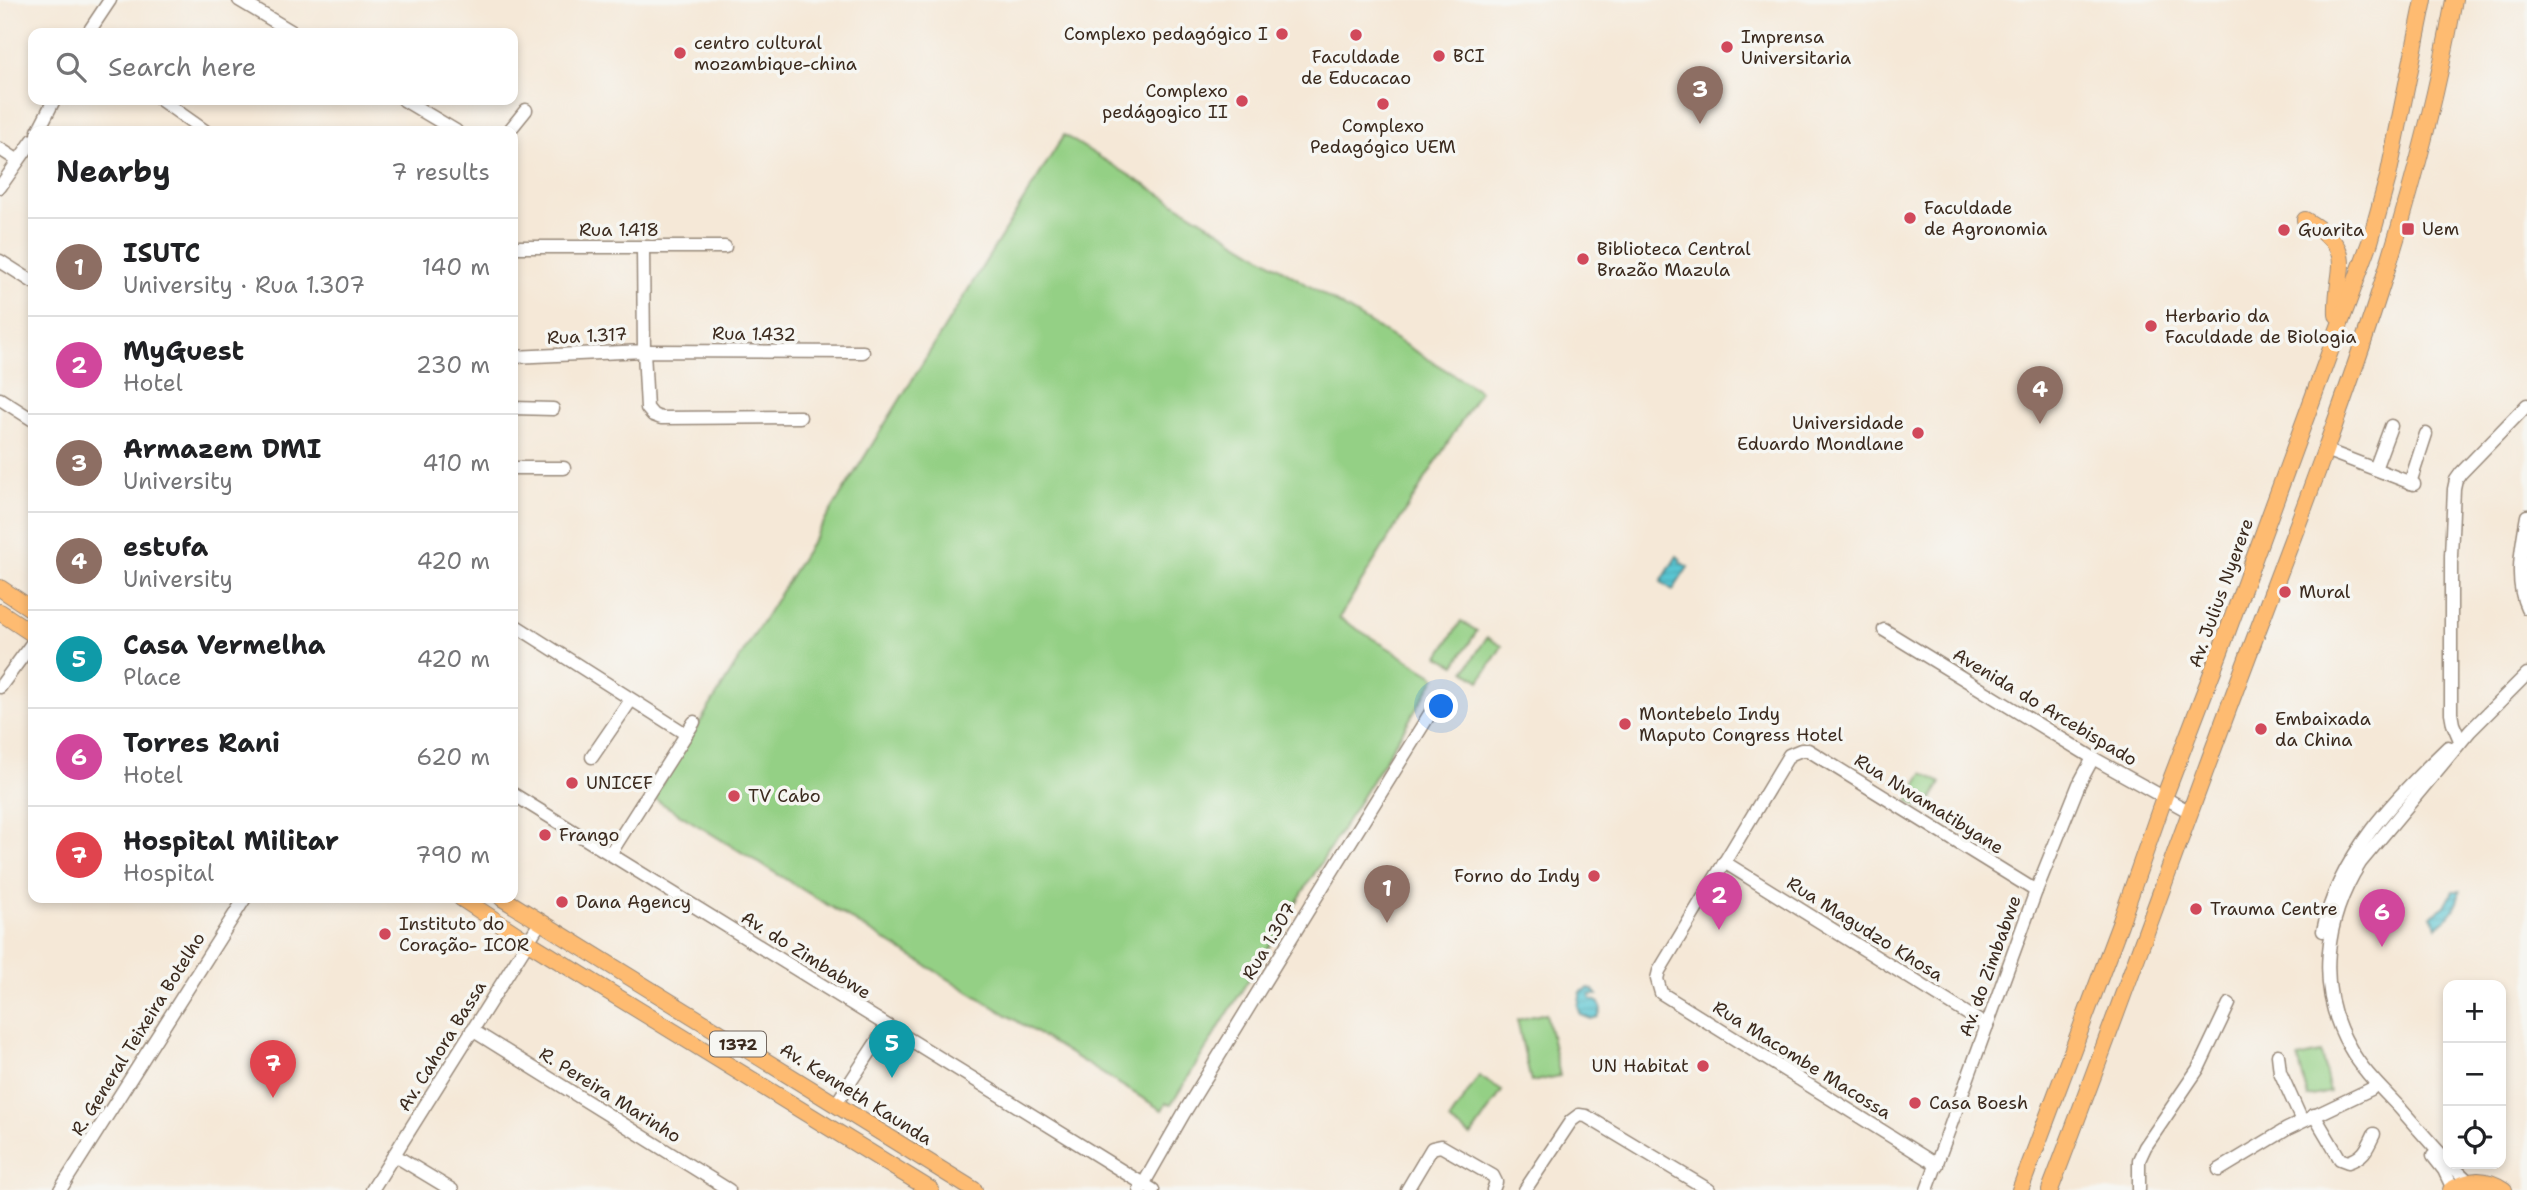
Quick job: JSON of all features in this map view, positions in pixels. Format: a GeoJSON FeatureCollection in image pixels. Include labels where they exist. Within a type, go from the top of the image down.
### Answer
{"type":"FeatureCollection","features":[{"type":"Feature","properties":{"kind":"main road","name":"Av. Julius Nyerere"},"geometry":{"type":"LineString","coordinates":[[2020,1190],[2370,242],[2388,177],[2424,0]]}},
{"type":"Feature","properties":{"kind":"main road"},"geometry":{"type":"LineString","coordinates":[[2050,1190],[2375,309],[2438,86],[2454,0]]}},
{"type":"Feature","properties":{"kind":"main road"},"geometry":{"type":"LineString","coordinates":[[2305,220],[2334,241],[2340,252],[2342,262],[2337,312],[2339,328]]}},
{"type":"Feature","properties":{"kind":"main road"},"geometry":{"type":"LineString","coordinates":[[0,588],[28,607]]}},
{"type":"Feature","properties":{"kind":"main road"},"geometry":{"type":"LineString","coordinates":[[0,612],[28,631]]}},
{"type":"Feature","properties":{"kind":"main road","name":"1372"},"geometry":{"type":"LineString","coordinates":[[469,903],[931,1190]]}},
{"type":"Feature","properties":{"kind":"main road","name":"Av. Kenneth Kaunda"},"geometry":{"type":"LineString","coordinates":[[510,903],[974,1190]]}},
{"type":"Feature","properties":{"kind":"main road"},"geometry":{"type":"LineString","coordinates":[[2452,1189],[2468,1181],[2487,1181],[2504,1190]]}},
{"type":"Feature","properties":{"kind":"street"},"geometry":{"type":"LineString","coordinates":[[91,28],[110,0]]}},
{"type":"Feature","properties":{"kind":"street"},"geometry":{"type":"LineString","coordinates":[[239,0],[286,28]]}},
{"type":"Feature","properties":{"kind":"street"},"geometry":{"type":"LineString","coordinates":[[41,126],[51,105]]}},
{"type":"Feature","properties":{"kind":"street"},"geometry":{"type":"LineString","coordinates":[[169,105],[198,126]]}},
{"type":"Feature","properties":{"kind":"street"},"geometry":{"type":"LineString","coordinates":[[412,105],[448,126]]}},
{"type":"Feature","properties":{"kind":"street"},"geometry":{"type":"LineString","coordinates":[[513,126],[526,110]]}},
{"type":"Feature","properties":{"kind":"street"},"geometry":{"type":"LineString","coordinates":[[0,187],[28,148]]}},
{"type":"Feature","properties":{"kind":"street"},"geometry":{"type":"LineString","coordinates":[[0,149],[17,160]]}},
{"type":"Feature","properties":{"kind":"street","name":"Rua 1.418"},"geometry":{"type":"LineString","coordinates":[[518,247],[725,247]]}},
{"type":"Feature","properties":{"kind":"street","name":"Rua 1.317"},"geometry":{"type":"LineString","coordinates":[[518,357],[644,351],[643,248]]}},
{"type":"Feature","properties":{"kind":"street"},"geometry":{"type":"LineString","coordinates":[[0,261],[28,279]]}},
{"type":"Feature","properties":{"kind":"street"},"geometry":{"type":"LineString","coordinates":[[644,351],[645,400],[653,415],[661,418],[800,417]]}},
{"type":"Feature","properties":{"kind":"street","name":"Rua 1.432"},"geometry":{"type":"LineString","coordinates":[[644,351],[863,352]]}},
{"type":"Feature","properties":{"kind":"street"},"geometry":{"type":"LineString","coordinates":[[0,399],[28,417]]}},
{"type":"Feature","properties":{"kind":"street"},"geometry":{"type":"LineString","coordinates":[[2465,734],[2453,724],[2451,713],[2451,556],[2454,489],[2461,473],[2527,405]]}},
{"type":"Feature","properties":{"kind":"street"},"geometry":{"type":"LineString","coordinates":[[518,408],[553,409]]}},
{"type":"Feature","properties":{"kind":"street"},"geometry":{"type":"LineString","coordinates":[[2375,469],[2391,426]]}},
{"type":"Feature","properties":{"kind":"street"},"geometry":{"type":"LineString","coordinates":[[2325,450],[2412,483],[2426,434]]}},
{"type":"Feature","properties":{"kind":"street"},"geometry":{"type":"LineString","coordinates":[[518,468],[564,468]]}},
{"type":"Feature","properties":{"kind":"street"},"geometry":{"type":"LineString","coordinates":[[2527,516],[2522,596],[2527,608]]}},
{"type":"Feature","properties":{"kind":"street"},"geometry":{"type":"LineString","coordinates":[[518,627],[686,734]]}},
{"type":"Feature","properties":{"kind":"street","name":"Avenida do Arcebispado"},"geometry":{"type":"LineString","coordinates":[[1884,630],[2093,758],[2190,813]]}},
{"type":"Feature","properties":{"kind":"street"},"geometry":{"type":"LineString","coordinates":[[0,687],[28,649]]}},
{"type":"Feature","properties":{"kind":"street"},"geometry":{"type":"LineString","coordinates":[[2452,1189],[2439,1163],[2371,1089],[2342,1050],[2325,1007],[2320,966],[2325,923],[2340,879],[2366,836],[2423,771],[2527,674]]}},
{"type":"Feature","properties":{"kind":"street"},"geometry":{"type":"LineString","coordinates":[[592,757],[631,699]]}},
{"type":"Feature","properties":{"kind":"street","name":"Rua 1.307"},"geometry":{"type":"LineString","coordinates":[[1146,1188],[1184,1113],[1431,712]]}},
{"type":"Feature","properties":{"kind":"street"},"geometry":{"type":"LineString","coordinates":[[610,854],[694,722]]}},
{"type":"Feature","properties":{"kind":"street"},"geometry":{"type":"LineString","coordinates":[[2443,1156],[2378,1086],[2350,1048],[2340,1028],[2329,989],[2327,967],[2333,924],[2347,884],[2387,828],[2465,734]]}},
{"type":"Feature","properties":{"kind":"street","name":"Rua Nwamatibyane"},"geometry":{"type":"LineString","coordinates":[[1724,862],[1789,755],[1808,750],[2036,891]]}},
{"type":"Feature","properties":{"kind":"street","name":"Av. do Zimbabwe"},"geometry":{"type":"LineString","coordinates":[[1927,1190],[2036,891],[2093,758]]}},
{"type":"Feature","properties":{"kind":"street","name":"Av. do Zimbabwe"},"geometry":{"type":"LineString","coordinates":[[518,797],[1146,1188]]}},
{"type":"Feature","properties":{"kind":"street","name":"Rua Macombe Macossa"},"geometry":{"type":"LineString","coordinates":[[1724,862],[1657,979],[1661,993],[1937,1164]]}},
{"type":"Feature","properties":{"kind":"street","name":"Rua Magudzo Khosa"},"geometry":{"type":"LineString","coordinates":[[1724,862],[1987,1026]]}},
{"type":"Feature","properties":{"kind":"street","name":"R. General Teixeira Botelho"},"geometry":{"type":"LineString","coordinates":[[60,1190],[242,903]]}},
{"type":"Feature","properties":{"kind":"street","name":"Av. Cahora Bassa"},"geometry":{"type":"LineString","coordinates":[[372,1190],[541,921]]}},
{"type":"Feature","properties":{"kind":"street"},"geometry":{"type":"LineString","coordinates":[[2139,1190],[2139,1160],[2145,1147],[2198,1069],[2230,1004]]}},
{"type":"Feature","properties":{"kind":"street"},"geometry":{"type":"LineString","coordinates":[[835,1104],[887,1026]]}},
{"type":"Feature","properties":{"kind":"street","name":"R. Pereira Marinho"},"geometry":{"type":"LineString","coordinates":[[472,1030],[729,1190]]}},
{"type":"Feature","properties":{"kind":"street"},"geometry":{"type":"LineString","coordinates":[[2278,1055],[2280,1072],[2302,1121]]}},
{"type":"Feature","properties":{"kind":"street"},"geometry":{"type":"LineString","coordinates":[[2219,1170],[2302,1121],[2371,1089]]}},
{"type":"Feature","properties":{"kind":"street"},"geometry":{"type":"LineString","coordinates":[[1525,1190],[1571,1121],[1579,1115],[1586,1116],[1709,1190]]}},
{"type":"Feature","properties":{"kind":"street"},"geometry":{"type":"LineString","coordinates":[[2314,1115],[2340,1159],[2348,1163],[2366,1152],[2374,1134]]}},
{"type":"Feature","properties":{"kind":"street"},"geometry":{"type":"LineString","coordinates":[[1407,1190],[1432,1148],[1441,1146],[1493,1176],[1496,1182],[1493,1190]]}},
{"type":"Feature","properties":{"kind":"street"},"geometry":{"type":"LineString","coordinates":[[394,1155],[452,1190]]}},
{"type":"Feature","properties":{"kind":"street"},"geometry":{"type":"LineString","coordinates":[[2455,1169],[2468,1181]]}},
{"type":"Feature","properties":{"kind":"green space"},"geometry":{"type":"Polygon","coordinates":[[[1064,135],[1480,391],[1339,618],[1436,677],[1171,1105],[1166,1103],[1162,1110],[653,798],[1064,135]]]}},
{"type":"Feature","properties":{"kind":"green space"},"geometry":{"type":"Polygon","coordinates":[[[1461,621],[1477,631],[1455,665],[1439,656],[1461,621]]]}},
{"type":"Feature","properties":{"kind":"green space"},"geometry":{"type":"Polygon","coordinates":[[[1487,637],[1502,646],[1480,681],[1465,671],[1487,637]]]}},
{"type":"Feature","properties":{"kind":"green space"},"geometry":{"type":"Polygon","coordinates":[[[1923,773],[1941,783],[1926,811],[1908,801],[1923,773]]]}},
{"type":"Feature","properties":{"kind":"green space"},"geometry":{"type":"Polygon","coordinates":[[[1546,1013],[1560,1076],[1531,1082],[1517,1020],[1546,1013]]]}},
{"type":"Feature","properties":{"kind":"green space"},"geometry":{"type":"Polygon","coordinates":[[[2321,1053],[2330,1092],[2308,1097],[2298,1058],[2321,1053]]]}},
{"type":"Feature","properties":{"kind":"green space"},"geometry":{"type":"Polygon","coordinates":[[[1479,1076],[1502,1091],[1471,1136],[1449,1121],[1479,1076]]]}},
{"type":"Feature","properties":{"kind":"water"},"geometry":{"type":"Polygon","coordinates":[[[1677,556],[1681,559],[1680,562],[1688,567],[1673,590],[1661,582],[1677,556]]]}},
{"type":"Feature","properties":{"kind":"water"},"geometry":{"type":"Polygon","coordinates":[[[2453,891],[2460,891],[2455,907],[2436,927],[2432,915],[2445,906],[2453,891]]]}},
{"type":"Feature","properties":{"kind":"water"},"geometry":{"type":"Polygon","coordinates":[[[1589,988],[1598,995],[1591,995],[1590,998],[1599,1003],[1601,1010],[1598,1017],[1591,1019],[1581,1015],[1578,1007],[1581,992],[1589,988]]]}},
{"type":"Feature","properties":{"kind":"place","name":"Complexo pedagógico I"},"geometry":{"type":"Point","coordinates":[1282,34]}},
{"type":"Feature","properties":{"kind":"place","name":"Faculdade de Educacao"},"geometry":{"type":"Point","coordinates":[1356,35]}},
{"type":"Feature","properties":{"kind":"place","name":"Imprensa Universitaria"},"geometry":{"type":"Point","coordinates":[1727,47]}},
{"type":"Feature","properties":{"kind":"place","name":"centro cultural mozambique-china"},"geometry":{"type":"Point","coordinates":[680,53]}},
{"type":"Feature","properties":{"kind":"place","name":"BCI"},"geometry":{"type":"Point","coordinates":[1439,56]}},
{"type":"Feature","properties":{"kind":"place","name":"Complexo pedágogico II"},"geometry":{"type":"Point","coordinates":[1242,101]}},
{"type":"Feature","properties":{"kind":"place","name":"Complexo Pedagógico UEM"},"geometry":{"type":"Point","coordinates":[1383,104]}},
{"type":"Feature","properties":{"kind":"place","name":"Armazem DMI"},"geometry":{"type":"Point","coordinates":[1700,124]}},
{"type":"Feature","properties":{"kind":"place","name":"Faculdade de Agronomia"},"geometry":{"type":"Point","coordinates":[1910,218]}},
{"type":"Feature","properties":{"kind":"place","name":"Uem"},"geometry":{"type":"Point","coordinates":[2408,229]}},
{"type":"Feature","properties":{"kind":"place","name":"Guarita"},"geometry":{"type":"Point","coordinates":[2284,230]}},
{"type":"Feature","properties":{"kind":"place","name":"Biblioteca Central Brazão Mazula"},"geometry":{"type":"Point","coordinates":[1583,259]}},
{"type":"Feature","properties":{"kind":"place","name":"Herbario da Faculdade de Biologia"},"geometry":{"type":"Point","coordinates":[2151,326]}},
{"type":"Feature","properties":{"kind":"place","name":"estufa"},"geometry":{"type":"Point","coordinates":[2040,424]}},
{"type":"Feature","properties":{"kind":"place","name":"Universidade Eduardo Mondlane"},"geometry":{"type":"Point","coordinates":[1918,433]}},
{"type":"Feature","properties":{"kind":"place","name":"Mural"},"geometry":{"type":"Point","coordinates":[2285,592]}},
{"type":"Feature","properties":{"kind":"place","name":"Montebelo Indy Maputo Congress Hotel"},"geometry":{"type":"Point","coordinates":[1625,724]}},
{"type":"Feature","properties":{"kind":"place","name":"Embaixada da China"},"geometry":{"type":"Point","coordinates":[2261,729]}},
{"type":"Feature","properties":{"kind":"place","name":"UNICEF"},"geometry":{"type":"Point","coordinates":[572,783]}},
{"type":"Feature","properties":{"kind":"place","name":"TV Cabo"},"geometry":{"type":"Point","coordinates":[734,796]}},
{"type":"Feature","properties":{"kind":"place","name":"Frango"},"geometry":{"type":"Point","coordinates":[545,835]}},
{"type":"Feature","properties":{"kind":"place","name":"Forno do Indy"},"geometry":{"type":"Point","coordinates":[1594,876]}},
{"type":"Feature","properties":{"kind":"place","name":"Dana Agency"},"geometry":{"type":"Point","coordinates":[562,902]}},
{"type":"Feature","properties":{"kind":"place","name":"Trauma Centre"},"geometry":{"type":"Point","coordinates":[2196,909]}},
{"type":"Feature","properties":{"kind":"place","name":"ISUTC"},"geometry":{"type":"Point","coordinates":[1387,923]}},
{"type":"Feature","properties":{"kind":"place","name":"MyGuest"},"geometry":{"type":"Point","coordinates":[1719,930]}},
{"type":"Feature","properties":{"kind":"place","name":"Instituto do Coração- ICOR"},"geometry":{"type":"Point","coordinates":[385,934]}},
{"type":"Feature","properties":{"kind":"place","name":"Torres Rani"},"geometry":{"type":"Point","coordinates":[2382,947]}},
{"type":"Feature","properties":{"kind":"place","name":"UN Habitat"},"geometry":{"type":"Point","coordinates":[1703,1066]}},
{"type":"Feature","properties":{"kind":"place","name":"Casa Vermelha"},"geometry":{"type":"Point","coordinates":[892,1078]}},
{"type":"Feature","properties":{"kind":"place","name":"Hospital Militar"},"geometry":{"type":"Point","coordinates":[273,1098]}},
{"type":"Feature","properties":{"kind":"place","name":"Casa Boesh"},"geometry":{"type":"Point","coordinates":[1915,1103]}}]}
